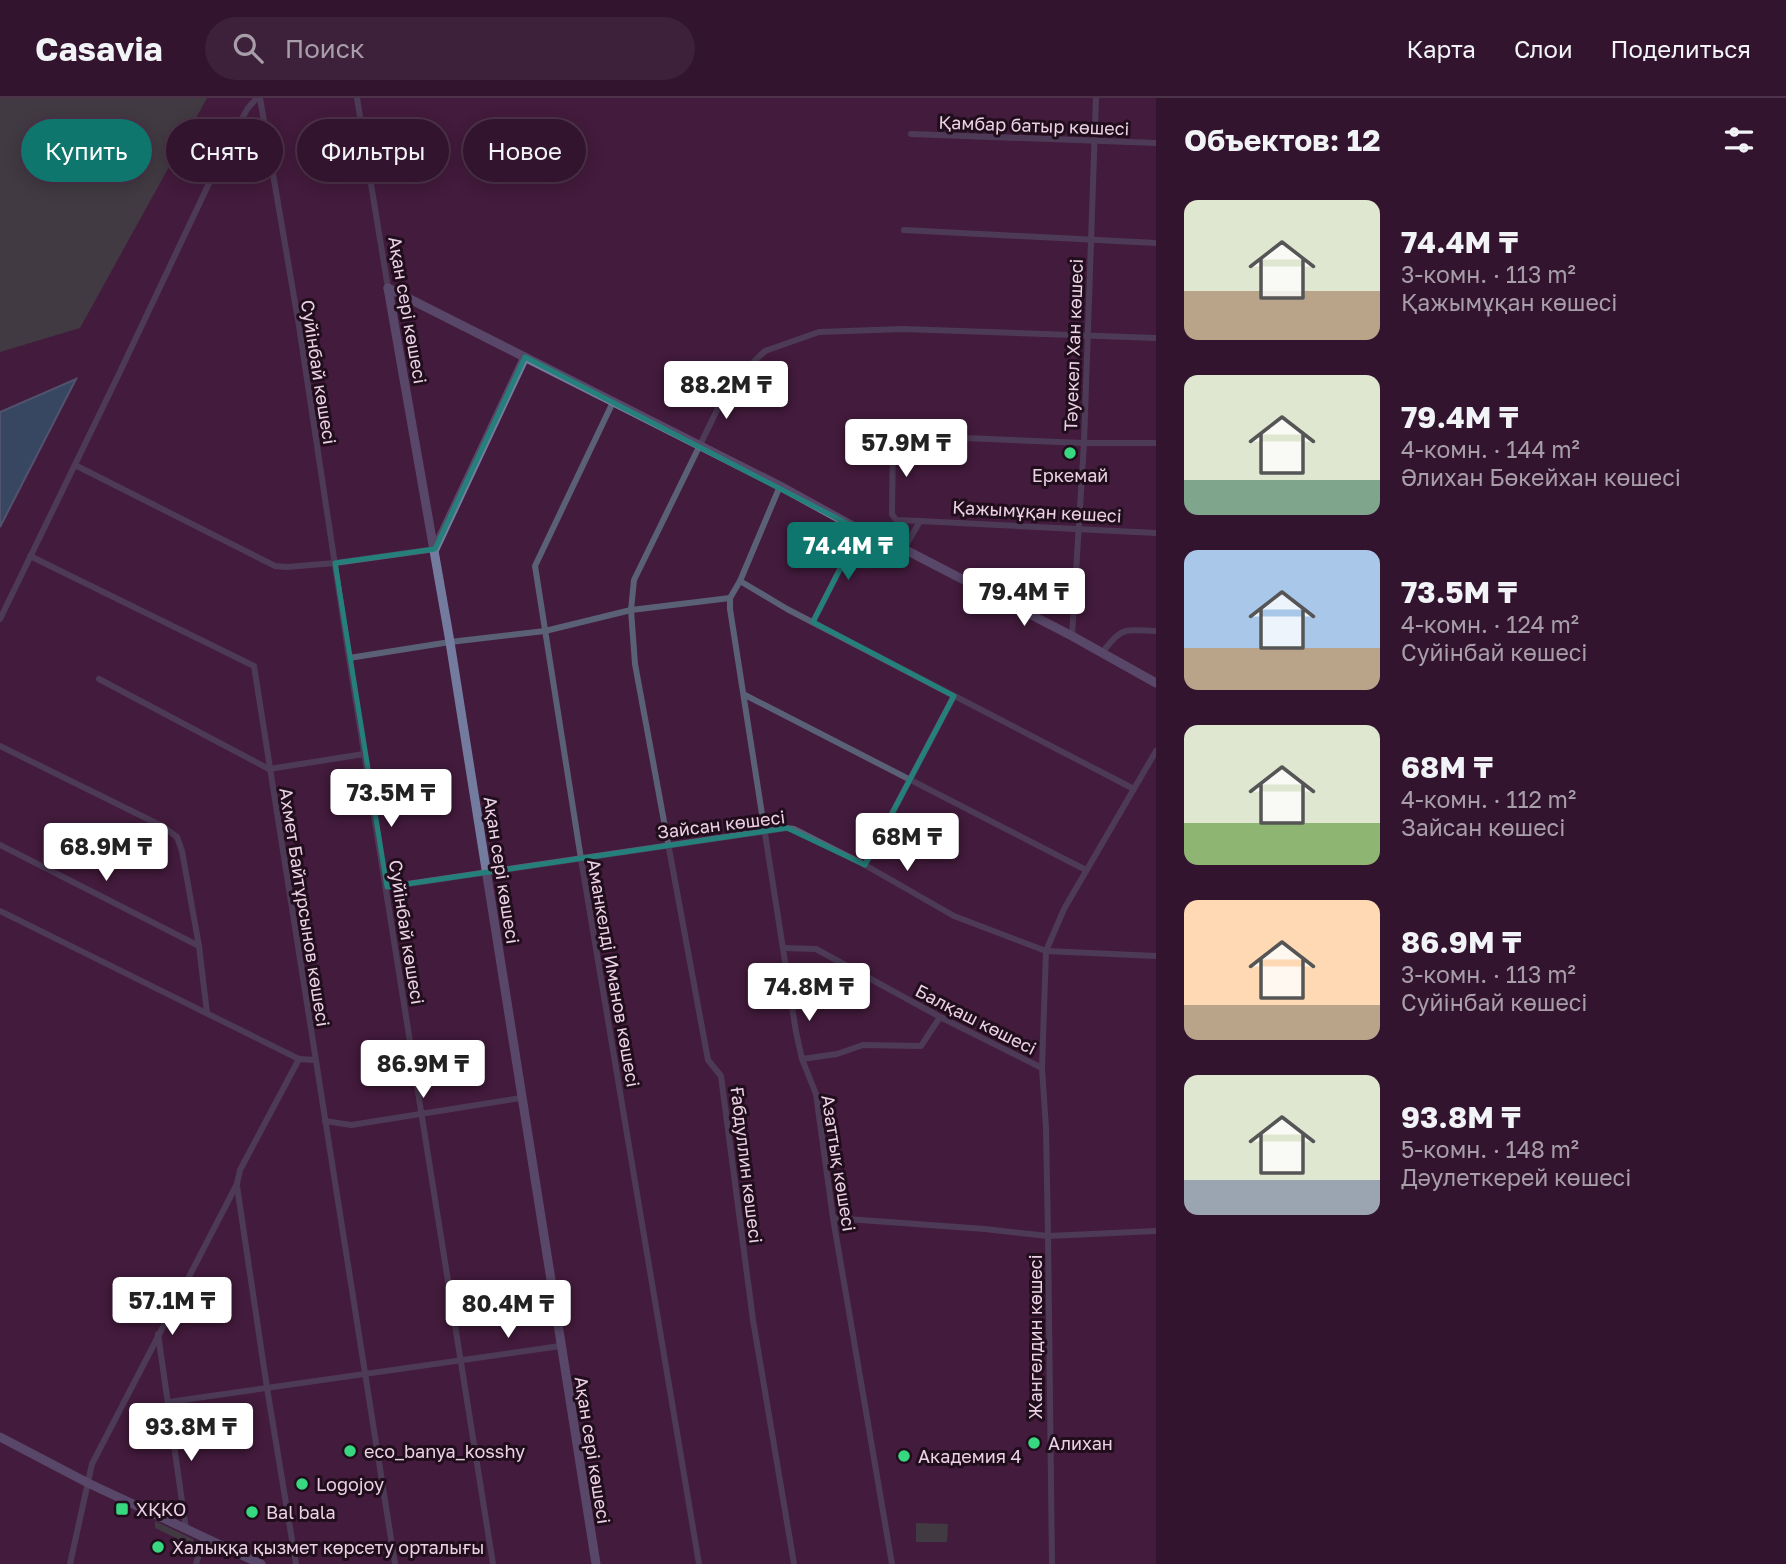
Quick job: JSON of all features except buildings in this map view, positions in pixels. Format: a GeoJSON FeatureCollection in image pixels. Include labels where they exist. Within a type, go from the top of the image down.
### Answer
{"type":"FeatureCollection","features":[{"type":"Feature","properties":{"kind":"street"},"geometry":{"type":"LineString","coordinates":[[0,619],[229,141],[248,108],[258,98]]}},
{"type":"Feature","properties":{"kind":"street","name":"Суйінбай көшесі"},"geometry":{"type":"LineString","coordinates":[[258,98],[299,327],[493,1564]]}},
{"type":"Feature","properties":{"kind":"street","name":"Ақан сері көшесі"},"geometry":{"type":"LineString","coordinates":[[357,98],[450,642],[596,1564]]}},
{"type":"Feature","properties":{"kind":"street","name":"Тәуекел Хан көшесі"},"geometry":{"type":"LineString","coordinates":[[1072,636],[1084,443],[1096,98]]}},
{"type":"Feature","properties":{"kind":"street","name":"Қамбар батыр көшесі"},"geometry":{"type":"LineString","coordinates":[[911,134],[1156,144]]}},
{"type":"Feature","properties":{"kind":"street"},"geometry":{"type":"LineString","coordinates":[[904,230],[1156,243]]}},
{"type":"Feature","properties":{"kind":"street"},"geometry":{"type":"LineString","coordinates":[[388,288],[780,486],[860,530],[904,549],[1156,683]]}},
{"type":"Feature","properties":{"kind":"street","name":"Ғабдуллин көшесі"},"geometry":{"type":"LineString","coordinates":[[794,1564],[753,1320],[721,1076],[708,1060],[635,664],[631,610],[634,580],[719,406],[740,375],[765,351],[819,332],[903,330],[1156,338]]}},
{"type":"Feature","properties":{"kind":"street"},"geometry":{"type":"LineString","coordinates":[[75,465],[275,566],[287,568],[435,550],[525,357]]}},
{"type":"Feature","properties":{"kind":"street","name":"Аманкелді Иманов көшесі"},"geometry":{"type":"LineString","coordinates":[[613,401],[535,566],[581,859],[699,1564]]}},
{"type":"Feature","properties":{"kind":"street","name":"Қажымұқан көшесі"},"geometry":{"type":"LineString","coordinates":[[1084,443],[893,435],[892,514],[896,520],[1156,533]]}},
{"type":"Feature","properties":{"kind":"street"},"geometry":{"type":"LineString","coordinates":[[1084,443],[1156,443]]}},
{"type":"Feature","properties":{"kind":"street"},"geometry":{"type":"LineString","coordinates":[[349,658],[545,631],[631,610],[730,598],[740,581],[780,486]]}},
{"type":"Feature","properties":{"kind":"street"},"geometry":{"type":"LineString","coordinates":[[904,549],[920,521]]}},
{"type":"Feature","properties":{"kind":"street"},"geometry":{"type":"LineString","coordinates":[[813,622],[860,530]]}},
{"type":"Feature","properties":{"kind":"street","name":"Ахмет Байтұрсынов көшесі"},"geometry":{"type":"LineString","coordinates":[[30,556],[254,666],[395,1564]]}},
{"type":"Feature","properties":{"kind":"street"},"geometry":{"type":"LineString","coordinates":[[740,581],[1133,789]]}},
{"type":"Feature","properties":{"kind":"street","name":"Азаттық көшесі"},"geometry":{"type":"LineString","coordinates":[[730,598],[802,1059],[816,1094],[833,1218],[892,1564]]}},
{"type":"Feature","properties":{"kind":"street"},"geometry":{"type":"LineString","coordinates":[[1102,653],[1115,635],[1123,631],[1156,631]]}},
{"type":"Feature","properties":{"kind":"street"},"geometry":{"type":"LineString","coordinates":[[99,678],[269,769],[365,754]]}},
{"type":"Feature","properties":{"kind":"street"},"geometry":{"type":"LineString","coordinates":[[745,695],[1086,870]]}},
{"type":"Feature","properties":{"kind":"street"},"geometry":{"type":"LineString","coordinates":[[865,865],[954,696]]}},
{"type":"Feature","properties":{"kind":"street"},"geometry":{"type":"LineString","coordinates":[[0,746],[162,826],[177,837],[182,851],[199,946],[207,1013]]}},
{"type":"Feature","properties":{"kind":"street"},"geometry":{"type":"LineString","coordinates":[[1046,951],[1064,909],[1156,751]]}},
{"type":"Feature","properties":{"kind":"street","name":"Зайсан көшесі"},"geometry":{"type":"LineString","coordinates":[[387,887],[766,830],[794,829],[865,865],[954,916],[1046,951],[1156,956]]}},
{"type":"Feature","properties":{"kind":"street"},"geometry":{"type":"LineString","coordinates":[[0,845],[199,946]]}},
{"type":"Feature","properties":{"kind":"street"},"geometry":{"type":"LineString","coordinates":[[0,911],[299,1059],[315,1060]]}},
{"type":"Feature","properties":{"kind":"street","name":"Балқаш көшесі"},"geometry":{"type":"LineString","coordinates":[[784,948],[816,949],[940,1017],[1042,1068]]}},
{"type":"Feature","properties":{"kind":"street","name":"Жангелдин көшесі"},"geometry":{"type":"LineString","coordinates":[[1046,951],[1042,1068],[1046,1128],[1052,1564]]}},
{"type":"Feature","properties":{"kind":"street"},"geometry":{"type":"LineString","coordinates":[[802,1059],[837,1054],[863,1045],[921,1046],[940,1017]]}},
{"type":"Feature","properties":{"kind":"street"},"geometry":{"type":"LineString","coordinates":[[70,1564],[92,1464],[299,1059]]}},
{"type":"Feature","properties":{"kind":"street"},"geometry":{"type":"LineString","coordinates":[[325,1121],[351,1125],[521,1098]]}},
{"type":"Feature","properties":{"kind":"street"},"geometry":{"type":"LineString","coordinates":[[237,1184],[296,1564]]}},
{"type":"Feature","properties":{"kind":"street"},"geometry":{"type":"LineString","coordinates":[[833,1218],[1048,1236],[1156,1231]]}},
{"type":"Feature","properties":{"kind":"street"},"geometry":{"type":"LineString","coordinates":[[158,1334],[186,1529]]}},
{"type":"Feature","properties":{"kind":"street"},"geometry":{"type":"LineString","coordinates":[[169,1402],[560,1346]]}},
{"type":"Feature","properties":{"kind":"street"},"geometry":{"type":"LineString","coordinates":[[0,1437],[88,1483],[261,1564]]}},
{"type":"Feature","properties":{"kind":"street"},"geometry":{"type":"LineString","coordinates":[[196,1564],[204,1538]]}},
{"type":"Feature","properties":{"kind":"highlighted area"},"geometry":{"type":"Polygon","coordinates":[[[525,357],[860,530],[813,622],[954,696],[865,865],[787,828],[387,887],[335,563],[435,549],[525,357]]]}},
{"type":"Feature","properties":{"kind":"shaded area"},"geometry":{"type":"Polygon","coordinates":[[[0,98],[207,98],[195,119],[166,119],[166,172],[80,328],[0,352],[0,98]]]}},
{"type":"Feature","properties":{"kind":"shaded area"},"geometry":{"type":"Polygon","coordinates":[[[76,379],[0,527],[0,412],[76,379]]]}},
{"type":"Feature","properties":{"kind":"shaded area"},"geometry":{"type":"Polygon","coordinates":[[[155,1521],[193,1539],[195,1552],[191,1550],[191,1545],[155,1528],[155,1521]]]}},
{"type":"Feature","properties":{"kind":"shaded area"},"geometry":{"type":"Polygon","coordinates":[[[916,1523],[948,1524],[947,1542],[916,1542],[916,1523]]]}},
{"type":"Feature","properties":{"kind":"place","name":"Еркемай"},"geometry":{"type":"Point","coordinates":[1070,453]}},
{"type":"Feature","properties":{"kind":"place","name":"Алихан"},"geometry":{"type":"Point","coordinates":[1034,1443]}},
{"type":"Feature","properties":{"kind":"place","name":"eco_banya_kosshy"},"geometry":{"type":"Point","coordinates":[350,1451]}},
{"type":"Feature","properties":{"kind":"place","name":"Академия 4"},"geometry":{"type":"Point","coordinates":[904,1456]}},
{"type":"Feature","properties":{"kind":"place","name":"Logojoy"},"geometry":{"type":"Point","coordinates":[302,1484]}},
{"type":"Feature","properties":{"kind":"place","name":"ХҚКО"},"geometry":{"type":"Point","coordinates":[122,1509]}},
{"type":"Feature","properties":{"kind":"place","name":"Bal bala"},"geometry":{"type":"Point","coordinates":[252,1512]}},
{"type":"Feature","properties":{"kind":"place","name":"Халыққа қызмет көрсету орталығы"},"geometry":{"type":"Point","coordinates":[158,1547]}}]}
